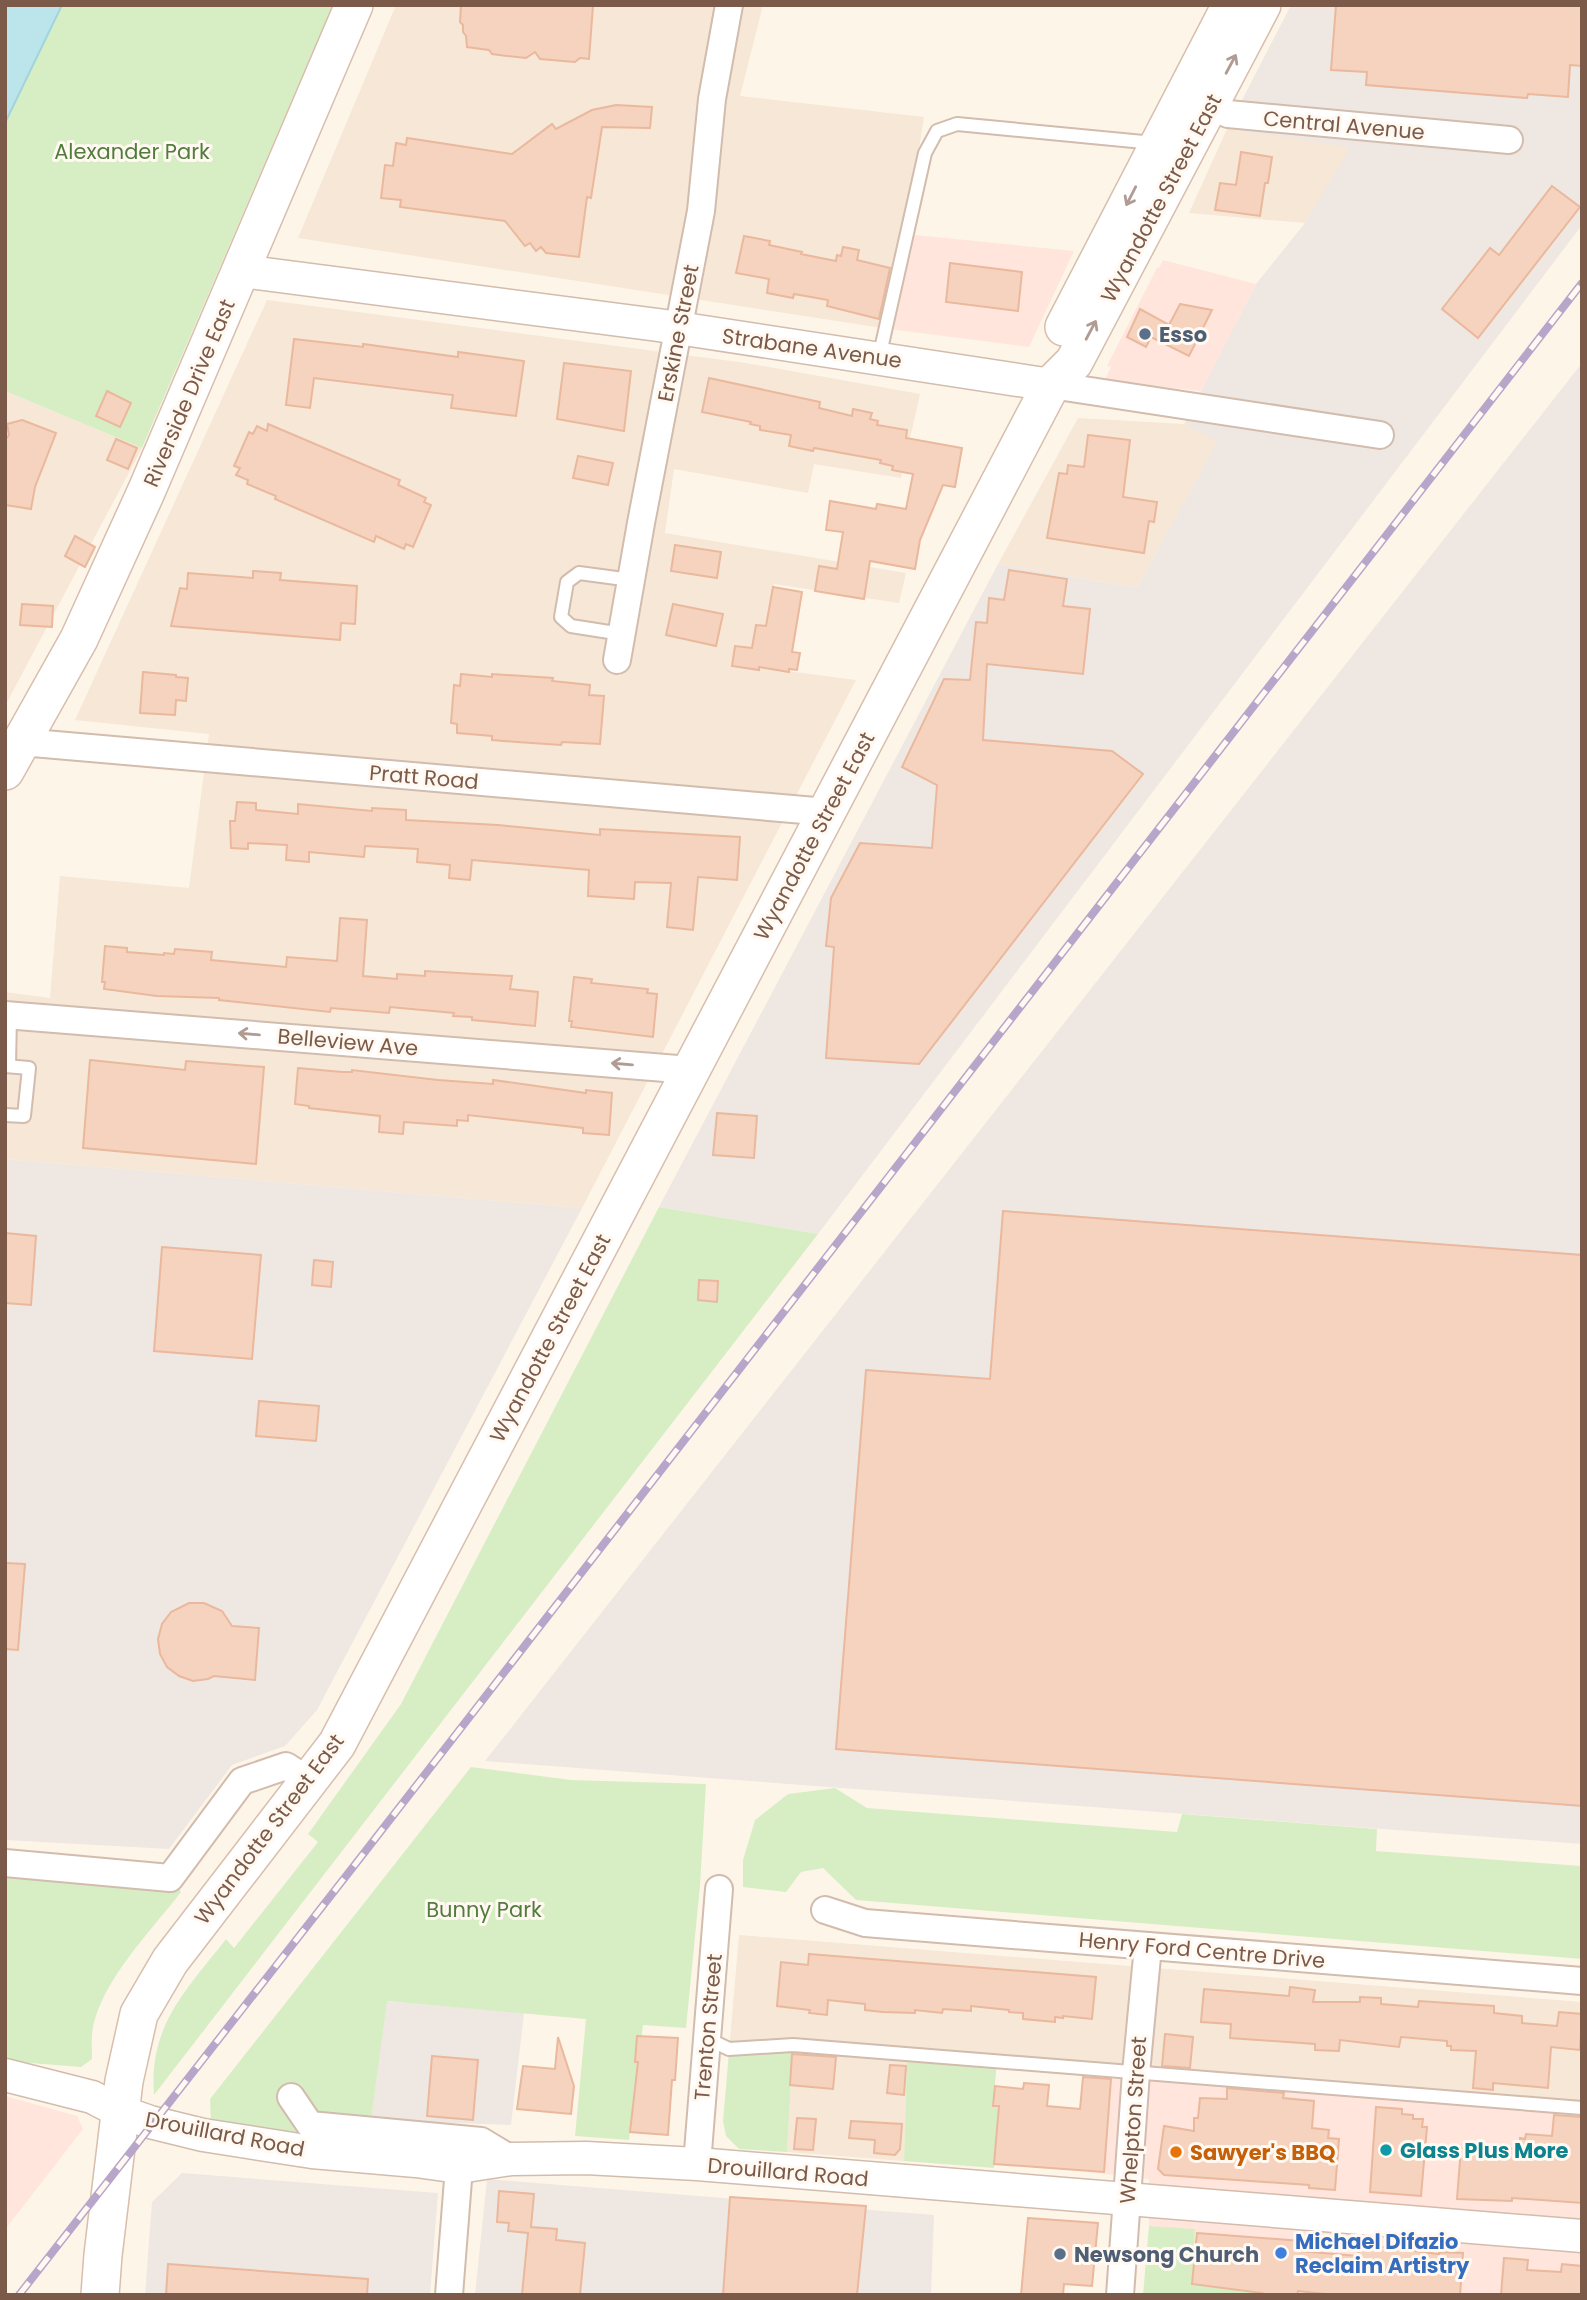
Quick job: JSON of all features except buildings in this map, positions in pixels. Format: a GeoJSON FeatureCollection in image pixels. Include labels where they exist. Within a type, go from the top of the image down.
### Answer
{"type":"FeatureCollection","features":[{"type":"Feature","properties":{"kind":"main road","name":"Riverside Drive East"},"geometry":{"type":"LineString","coordinates":[[13,756],[79,639],[178,420],[354,5]]}},
{"type":"Feature","properties":{"kind":"main road","name":"Wyandotte Street East"},"geometry":{"type":"LineString","coordinates":[[1197,101],[1231,5]]}},
{"type":"Feature","properties":{"kind":"main road","name":"Wyandotte Street East"},"geometry":{"type":"LineString","coordinates":[[100,2295],[124,2081],[139,2014],[170,1961],[309,1781],[343,1732],[1051,385],[1074,362],[1174,144],[1197,101],[1262,5]]}},
{"type":"Feature","properties":{"kind":"street","name":"Erskine Street"},"geometry":{"type":"LineString","coordinates":[[620,647],[701,211],[712,99],[729,5]]}},
{"type":"Feature","properties":{"kind":"street","name":"Central Avenue"},"geometry":{"type":"LineString","coordinates":[[1197,101],[1228,114],[1508,140]]}},
{"type":"Feature","properties":{"kind":"street","name":"Strabane Avenue"},"geometry":{"type":"LineString","coordinates":[[242,271],[679,328],[1380,435]]}},
{"type":"Feature","properties":{"kind":"street","name":"Pratt Road"},"geometry":{"type":"LineString","coordinates":[[13,756],[827,812]]}},
{"type":"Feature","properties":{"kind":"street","name":"Belleview Ave"},"geometry":{"type":"LineString","coordinates":[[8,1015],[690,1070]]}},
{"type":"Feature","properties":{"kind":"street"},"geometry":{"type":"LineString","coordinates":[[5,1863],[170,1878],[242,1781],[286,1766],[309,1781]]}},
{"type":"Feature","properties":{"kind":"street","name":"Trenton Street"},"geometry":{"type":"LineString","coordinates":[[697,2164],[719,1889]]}},
{"type":"Feature","properties":{"kind":"street","name":"Henry Ford Centre Drive"},"geometry":{"type":"LineString","coordinates":[[825,1910],[865,1923],[1582,1981]]}},
{"type":"Feature","properties":{"kind":"street","name":"Whelpton Street"},"geometry":{"type":"LineString","coordinates":[[1120,2295],[1148,1946]]}},
{"type":"Feature","properties":{"kind":"street","name":"Drouillard Road"},"geometry":{"type":"LineString","coordinates":[[5,2075],[92,2096],[121,2112],[203,2135],[313,2151],[459,2167],[512,2159],[586,2158],[697,2164],[1582,2236]]}},
{"type":"Feature","properties":{"kind":"street"},"geometry":{"type":"LineString","coordinates":[[291,2097],[310,2125],[481,2141],[512,2159]]}},
{"type":"Feature","properties":{"kind":"street"},"geometry":{"type":"LineString","coordinates":[[449,2295],[459,2167]]}},
{"type":"Feature","properties":{"kind":"lane"},"geometry":{"type":"LineString","coordinates":[[879,358],[925,153],[937,131],[957,124],[1174,144]]}},
{"type":"Feature","properties":{"kind":"lane"},"geometry":{"type":"LineString","coordinates":[[620,647],[571,626],[561,617],[567,582],[579,573],[631,580]]}},
{"type":"Feature","properties":{"kind":"lane"},"geometry":{"type":"LineString","coordinates":[[5,1115],[24,1116],[29,1068],[7,1066],[8,1015]]}},
{"type":"Feature","properties":{"kind":"lane"},"geometry":{"type":"LineString","coordinates":[[706,2038],[729,2049],[793,2045],[1582,2108]]}},
{"type":"Feature","properties":{"kind":"shaded area"},"geometry":{"type":"Polygon","coordinates":[[[396,5],[763,5],[740,96],[924,117],[889,329],[298,238],[396,5]]]}},
{"type":"Feature","properties":{"kind":"shaded area"},"geometry":{"type":"Polygon","coordinates":[[[1291,5],[1582,5],[1582,225],[818,1234],[659,1207],[998,564],[1137,588],[1217,442],[1184,424],[1256,284],[1305,223],[1350,147],[1227,129],[1291,5]]]}},
{"type":"Feature","properties":{"kind":"shaded area"},"geometry":{"type":"Polygon","coordinates":[[[1227,129],[1352,145],[1305,223],[1189,213],[1227,129]]]}},
{"type":"Feature","properties":{"kind":"shaded area"},"geometry":{"type":"Polygon","coordinates":[[[905,234],[1074,251],[1029,347],[889,329],[905,234]]]}},
{"type":"Feature","properties":{"kind":"shaded area"},"geometry":{"type":"Polygon","coordinates":[[[1163,260],[1256,284],[1201,391],[1104,381],[1111,367],[1107,366],[1163,260]]]}},
{"type":"Feature","properties":{"kind":"shaded area"},"geometry":{"type":"Polygon","coordinates":[[[267,300],[746,363],[920,394],[901,478],[814,464],[808,493],[674,469],[665,533],[906,573],[899,603],[774,584],[757,667],[856,680],[582,1208],[5,1159],[5,992],[50,998],[60,876],[189,888],[209,734],[75,720],[267,300]]]}},
{"type":"Feature","properties":{"kind":"shaded area"},"geometry":{"type":"Polygon","coordinates":[[[1582,363],[1582,1844],[485,1761],[1582,363]]]}},
{"type":"Feature","properties":{"kind":"shaded area"},"geometry":{"type":"Polygon","coordinates":[[[5,391],[142,448],[5,706],[5,391]]]}},
{"type":"Feature","properties":{"kind":"shaded area"},"geometry":{"type":"Polygon","coordinates":[[[1078,418],[1184,424],[1218,441],[1137,588],[998,564],[1078,418]]]}},
{"type":"Feature","properties":{"kind":"shaded area"},"geometry":{"type":"Polygon","coordinates":[[[5,1159],[582,1208],[317,1710],[285,1746],[232,1765],[169,1849],[5,1840],[5,1159]]]}},
{"type":"Feature","properties":{"kind":"shaded area"},"geometry":{"type":"Polygon","coordinates":[[[739,1935],[1582,2002],[1582,2107],[907,2055],[904,2161],[787,2152],[793,2046],[730,2040],[739,1935]]]}},
{"type":"Feature","properties":{"kind":"shaded area"},"geometry":{"type":"Polygon","coordinates":[[[386,2001],[524,2013],[511,2125],[371,2120],[386,2001]]]}},
{"type":"Feature","properties":{"kind":"shaded area"},"geometry":{"type":"Polygon","coordinates":[[[1087,2069],[1582,2106],[1582,2295],[1262,2295],[1192,2281],[1195,2230],[1149,2226],[1149,2179],[1080,2171],[1087,2069]]]}},
{"type":"Feature","properties":{"kind":"shaded area"},"geometry":{"type":"Polygon","coordinates":[[[5,2096],[77,2116],[83,2129],[7,2227],[5,2227],[5,2096]]]}},
{"type":"Feature","properties":{"kind":"shaded area"},"geometry":{"type":"Polygon","coordinates":[[[182,2173],[438,2193],[430,2295],[145,2295],[152,2202],[182,2173]]]}},
{"type":"Feature","properties":{"kind":"shaded area"},"geometry":{"type":"Polygon","coordinates":[[[487,2179],[934,2215],[931,2295],[475,2295],[487,2179]]]}},
{"type":"Feature","properties":{"kind":"green space","name":"Alexander Park"},"geometry":{"type":"Polygon","coordinates":[[[62,5],[338,5],[310,58],[142,448],[5,391],[5,123],[62,5]]]}},
{"type":"Feature","properties":{"kind":"green space"},"geometry":{"type":"Polygon","coordinates":[[[659,1207],[818,1234],[154,2095],[157,2049],[173,2010],[226,1939],[234,1948],[318,1842],[308,1834],[401,1704],[659,1207]]]}},
{"type":"Feature","properties":{"kind":"green space","name":"Bunny Park"},"geometry":{"type":"Polygon","coordinates":[[[471,1767],[571,1780],[706,1784],[700,1886],[686,2028],[643,2025],[629,2140],[575,2136],[586,2019],[387,2001],[366,2140],[237,2128],[211,2123],[210,2099],[471,1767]]]}},
{"type":"Feature","properties":{"kind":"green space"},"geometry":{"type":"Polygon","coordinates":[[[835,1788],[867,1808],[1177,1832],[1182,1814],[1377,1829],[1376,1851],[1582,1866],[1582,1959],[856,1900],[823,1868],[801,1872],[786,1892],[743,1887],[743,1860],[755,1820],[788,1794],[835,1788]]]}},
{"type":"Feature","properties":{"kind":"green space"},"geometry":{"type":"Polygon","coordinates":[[[5,1863],[170,1878],[181,1892],[117,1973],[98,2009],[93,2027],[92,2059],[81,2067],[5,2061],[5,1863]]]}},
{"type":"Feature","properties":{"kind":"green space"},"geometry":{"type":"Polygon","coordinates":[[[730,2040],[793,2045],[787,2152],[739,2149],[726,2136],[723,2121],[730,2040]]]}},
{"type":"Feature","properties":{"kind":"green space"},"geometry":{"type":"Polygon","coordinates":[[[907,2054],[997,2062],[993,2106],[999,2106],[994,2168],[904,2161],[907,2054]]]}},
{"type":"Feature","properties":{"kind":"green space"},"geometry":{"type":"Polygon","coordinates":[[[1149,2226],[1195,2229],[1193,2281],[1264,2286],[1262,2295],[1143,2295],[1149,2226]]]}},
{"type":"Feature","properties":{"kind":"water"},"geometry":{"type":"Polygon","coordinates":[[[5,5],[62,5],[5,123],[5,5]]]}},
{"type":"Feature","properties":{"kind":"railway"},"geometry":{"type":"LineString","coordinates":[[19,2295],[1582,283]]}},
{"type":"Feature","properties":{"kind":"place","name":"Esso"},"geometry":{"type":"Point","coordinates":[1145,334]}},
{"type":"Feature","properties":{"kind":"place","name":"Glass Plus More"},"geometry":{"type":"Point","coordinates":[1386,2150]}},
{"type":"Feature","properties":{"kind":"place","name":"Sawyer's BBQ"},"geometry":{"type":"Point","coordinates":[1176,2152]}},
{"type":"Feature","properties":{"kind":"place","name":"Michael Difazio Reclaim Artistry"},"geometry":{"type":"Point","coordinates":[1281,2253]}},
{"type":"Feature","properties":{"kind":"place","name":"Newsong Church"},"geometry":{"type":"Point","coordinates":[1060,2254]}}]}
